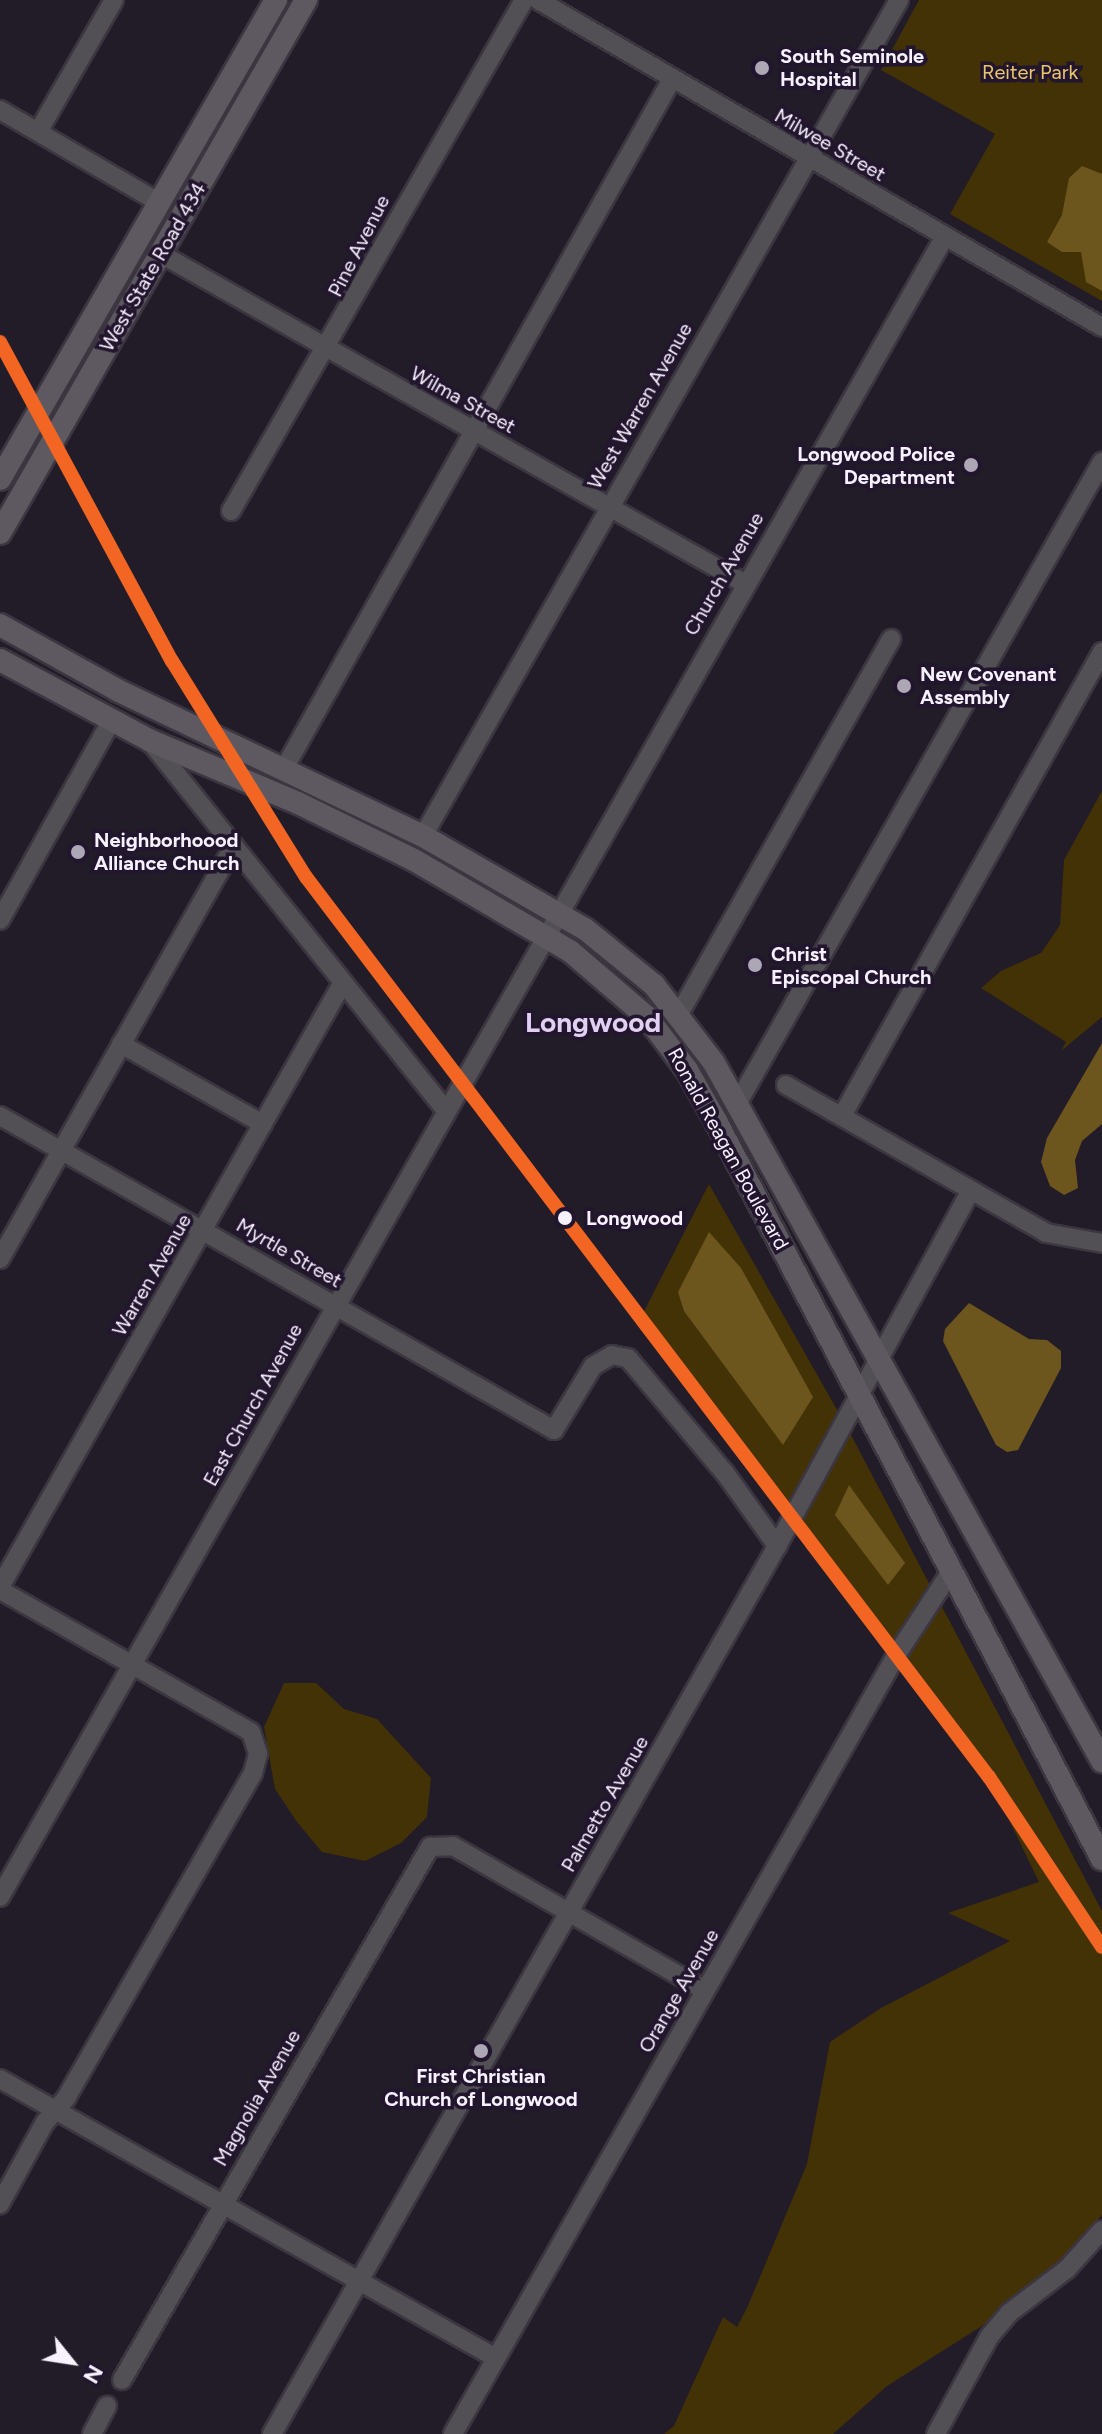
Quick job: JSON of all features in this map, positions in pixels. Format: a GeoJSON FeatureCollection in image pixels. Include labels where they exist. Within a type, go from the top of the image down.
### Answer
{"type":"FeatureCollection","features":[{"type":"Feature","properties":{"kind":"main road","name":"West State Road 434"},"geometry":{"type":"LineString","coordinates":[[1,476],[276,0]]}},
{"type":"Feature","properties":{"kind":"main road","name":"West State Road 434"},"geometry":{"type":"LineString","coordinates":[[0,533],[306,0]]}},
{"type":"Feature","properties":{"kind":"main road","name":"Ronald Reagan Boulevard"},"geometry":{"type":"LineString","coordinates":[[0,625],[131,697],[285,767],[423,836],[559,914],[635,967],[679,1014],[737,1104],[1102,1761]]}},
{"type":"Feature","properties":{"kind":"main road","name":"Ronald Reagan Boulevard"},"geometry":{"type":"LineString","coordinates":[[0,660],[149,740],[358,830],[546,937],[592,967],[647,1017],[687,1070],[716,1121],[1102,1859]]}},
{"type":"Feature","properties":{"kind":"main road"},"geometry":{"type":"LineString","coordinates":[[716,1121],[737,1104]]}},
{"type":"Feature","properties":{"kind":"street"},"geometry":{"type":"LineString","coordinates":[[38,132],[114,0]]}},
{"type":"Feature","properties":{"kind":"street","name":"Pine Avenue"},"geometry":{"type":"LineString","coordinates":[[231,511],[328,348],[385,238],[524,0]]}},
{"type":"Feature","properties":{"kind":"street","name":"Milwee Street"},"geometry":{"type":"LineString","coordinates":[[538,0],[1102,327]]}},
{"type":"Feature","properties":{"kind":"street","name":"West Warren Avenue"},"geometry":{"type":"LineString","coordinates":[[423,836],[899,0]]}},
{"type":"Feature","properties":{"kind":"street"},"geometry":{"type":"LineString","coordinates":[[285,767],[672,79]]}},
{"type":"Feature","properties":{"kind":"street"},"geometry":{"type":"LineString","coordinates":[[0,110],[160,203]]}},
{"type":"Feature","properties":{"kind":"street","name":"Church Avenue"},"geometry":{"type":"LineString","coordinates":[[546,937],[744,583],[945,236]]}},
{"type":"Feature","properties":{"kind":"street","name":"Wilma Street"},"geometry":{"type":"LineString","coordinates":[[161,254],[744,583]]}},
{"type":"Feature","properties":{"kind":"street"},"geometry":{"type":"LineString","coordinates":[[737,1104],[1102,462]]}},
{"type":"Feature","properties":{"kind":"street"},"geometry":{"type":"LineString","coordinates":[[679,1014],[891,639]]}},
{"type":"Feature","properties":{"kind":"street"},"geometry":{"type":"LineString","coordinates":[[842,1116],[1102,652]]}},
{"type":"Feature","properties":{"kind":"street"},"geometry":{"type":"LineString","coordinates":[[0,920],[111,721]]}},
{"type":"Feature","properties":{"kind":"street"},"geometry":{"type":"LineString","coordinates":[[149,740],[445,1110]]}},
{"type":"Feature","properties":{"kind":"street"},"geometry":{"type":"LineString","coordinates":[[0,1259],[234,846]]}},
{"type":"Feature","properties":{"kind":"street","name":"East Church Avenue"},"geometry":{"type":"LineString","coordinates":[[0,1897],[546,937]]}},
{"type":"Feature","properties":{"kind":"street","name":"Warren Avenue"},"geometry":{"type":"LineString","coordinates":[[0,1588],[342,984]]}},
{"type":"Feature","properties":{"kind":"street"},"geometry":{"type":"LineString","coordinates":[[121,1044],[263,1124]]}},
{"type":"Feature","properties":{"kind":"street"},"geometry":{"type":"LineString","coordinates":[[786,1085],[1046,1233],[1102,1243]]}},
{"type":"Feature","properties":{"kind":"street","name":"Myrtle Street"},"geometry":{"type":"LineString","coordinates":[[0,1116],[554,1430],[593,1366],[612,1355],[628,1358],[725,1473],[777,1546]]}},
{"type":"Feature","properties":{"kind":"street","name":"Palmetto Avenue"},"geometry":{"type":"LineString","coordinates":[[272,2434],[777,1546],[970,1192]]}},
{"type":"Feature","properties":{"kind":"street","name":"Orange Avenue"},"geometry":{"type":"LineString","coordinates":[[453,2434],[897,1654],[950,1573]]}},
{"type":"Feature","properties":{"kind":"street"},"geometry":{"type":"LineString","coordinates":[[0,1588],[251,1732],[258,1754],[253,1773],[0,2204]]}},
{"type":"Feature","properties":{"kind":"street","name":"Magnolia Avenue"},"geometry":{"type":"LineString","coordinates":[[122,2380],[423,1855],[437,1844],[453,1846],[568,1912]]}},
{"type":"Feature","properties":{"kind":"street"},"geometry":{"type":"LineString","coordinates":[[568,1912],[704,1990]]}},
{"type":"Feature","properties":{"kind":"street"},"geometry":{"type":"LineString","coordinates":[[0,2079],[496,2358]]}},
{"type":"Feature","properties":{"kind":"street"},"geometry":{"type":"LineString","coordinates":[[936,2434],[989,2337],[1009,2313],[1067,2269],[1102,2230]]}},
{"type":"Feature","properties":{"kind":"street"},"geometry":{"type":"LineString","coordinates":[[92,2434],[107,2406]]}},
{"type":"Feature","properties":{"kind":"green space","name":"Reiter Park"},"geometry":{"type":"Polygon","coordinates":[[[919,0],[1102,0],[1102,301],[950,214],[995,134],[881,70],[919,0]]]}},
{"type":"Feature","properties":{"kind":"green space"},"geometry":{"type":"Polygon","coordinates":[[[1102,791],[1102,1017],[1061,1051],[1066,1042],[981,988],[1001,971],[1041,953],[1060,925],[1064,860],[1102,791]]]}},
{"type":"Feature","properties":{"kind":"green space"},"geometry":{"type":"Polygon","coordinates":[[[709,1184],[840,1415],[786,1513],[637,1325],[709,1184]]]}},
{"type":"Feature","properties":{"kind":"green space"},"geometry":{"type":"Polygon","coordinates":[[[849,1431],[931,1587],[890,1650],[797,1526],[849,1431]]]}},
{"type":"Feature","properties":{"kind":"green space"},"geometry":{"type":"Polygon","coordinates":[[[940,1603],[1102,1911],[1102,2215],[1051,2271],[982,2326],[887,2386],[833,2434],[664,2434],[674,2426],[723,2317],[737,2327],[747,2308],[807,2164],[830,2042],[881,2008],[1010,1941],[948,1913],[1039,1882],[995,1791],[900,1664],[940,1603]]]}},
{"type":"Feature","properties":{"kind":"green space"},"geometry":{"type":"Polygon","coordinates":[[[284,1683],[316,1683],[344,1709],[377,1719],[431,1778],[427,1817],[401,1843],[365,1861],[322,1852],[297,1822],[275,1789],[264,1727],[284,1683]]]}},
{"type":"Feature","properties":{"kind":"shaded area"},"geometry":{"type":"Polygon","coordinates":[[[1082,166],[1102,174],[1102,291],[1086,282],[1081,252],[1062,252],[1047,242],[1062,215],[1069,178],[1082,166]]]}},
{"type":"Feature","properties":{"kind":"shaded area"},"geometry":{"type":"Polygon","coordinates":[[[1102,1043],[1102,1124],[1082,1141],[1075,1160],[1078,1188],[1064,1195],[1050,1186],[1041,1162],[1047,1138],[1102,1043]]]}},
{"type":"Feature","properties":{"kind":"shaded area"},"geometry":{"type":"Polygon","coordinates":[[[709,1232],[741,1268],[813,1397],[783,1445],[684,1311],[678,1292],[709,1232]]]}},
{"type":"Feature","properties":{"kind":"shaded area"},"geometry":{"type":"Polygon","coordinates":[[[969,1303],[1029,1339],[1047,1340],[1061,1351],[1061,1368],[1018,1450],[1007,1452],[996,1445],[943,1341],[945,1329],[969,1303]]]}},
{"type":"Feature","properties":{"kind":"shaded area"},"geometry":{"type":"Polygon","coordinates":[[[849,1485],[905,1563],[888,1585],[835,1515],[849,1485]]]}},
{"type":"Feature","properties":{"kind":"transit line"},"geometry":{"type":"LineString","coordinates":[[0,342],[172,661],[306,877],[989,1777],[1102,1947]]}},
{"type":"Feature","properties":{"kind":"place","name":"South Seminole Hospital"},"geometry":{"type":"Point","coordinates":[762,68]}},
{"type":"Feature","properties":{"kind":"place","name":"Longwood Police Department"},"geometry":{"type":"Point","coordinates":[971,465]}},
{"type":"Feature","properties":{"kind":"place","name":"New Covenant Assembly"},"geometry":{"type":"Point","coordinates":[904,686]}},
{"type":"Feature","properties":{"kind":"place","name":"Neighborhoood Alliance Church"},"geometry":{"type":"Point","coordinates":[78,852]}},
{"type":"Feature","properties":{"kind":"place","name":"Christ Episcopal Church"},"geometry":{"type":"Point","coordinates":[755,965]}},
{"type":"Feature","properties":{"kind":"place","name":"Longwood"},"geometry":{"type":"Point","coordinates":[565,1218]}},
{"type":"Feature","properties":{"kind":"place","name":"First Christian Church of Longwood"},"geometry":{"type":"Point","coordinates":[481,2051]}},
{"type":"Feature","properties":{"kind":"district","name":"Longwood"},"geometry":{"type":"Point","coordinates":[593,1022]}}]}
